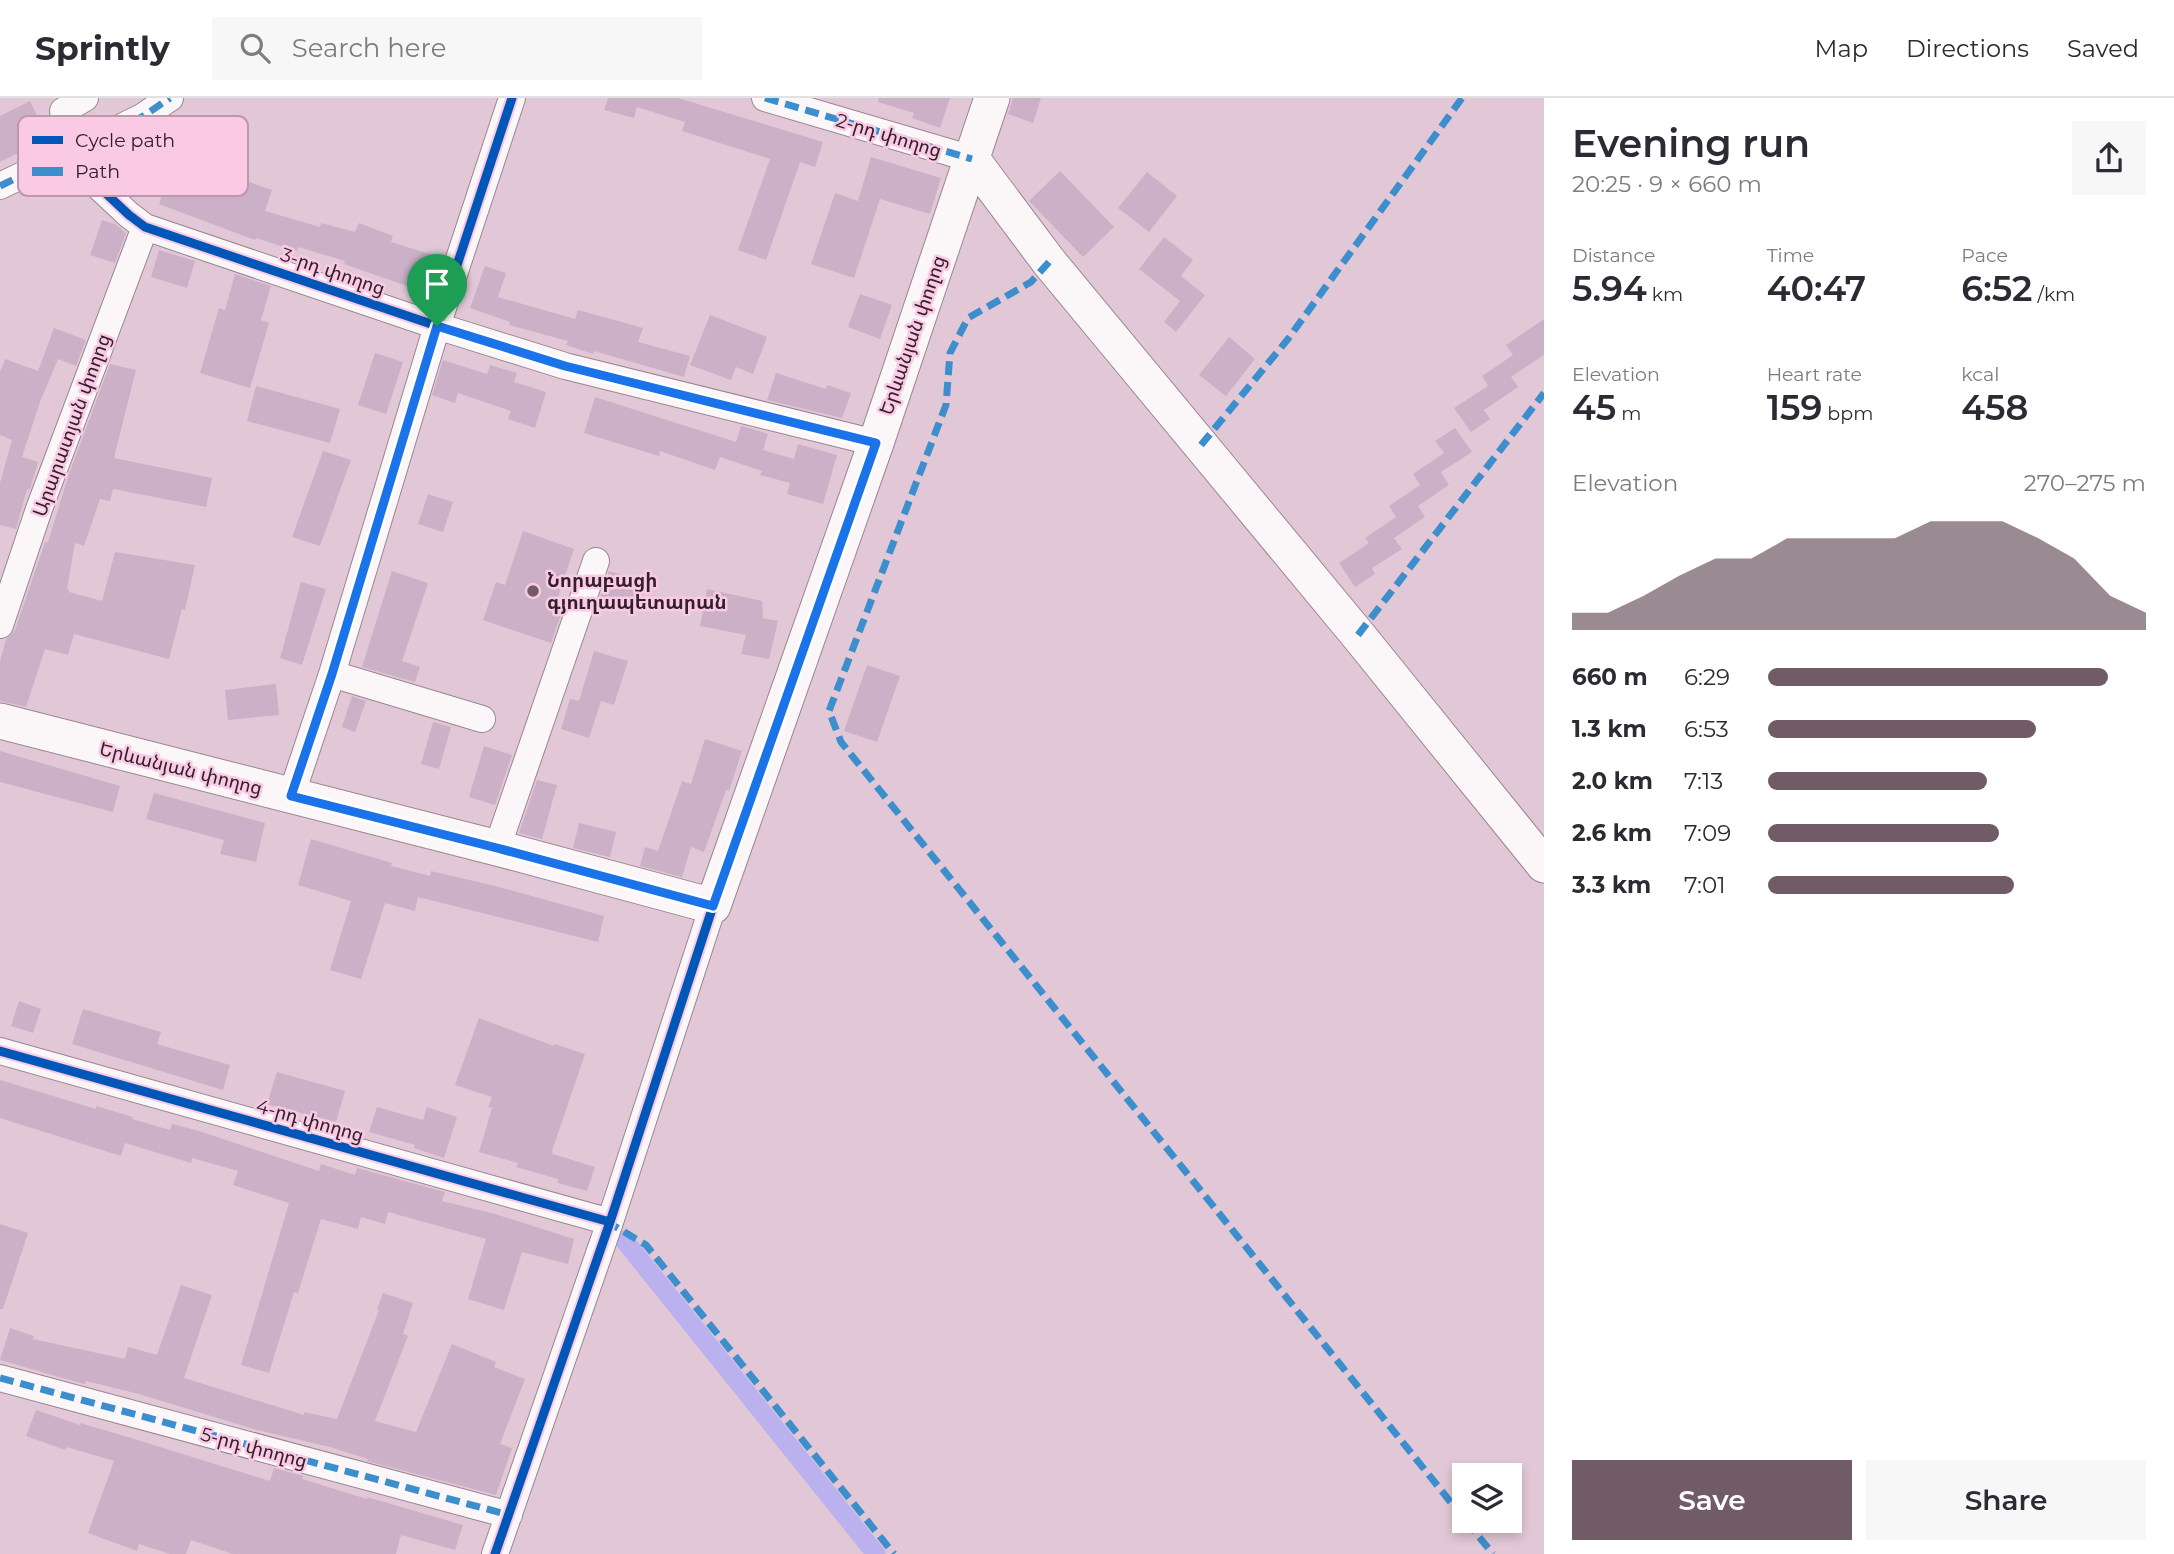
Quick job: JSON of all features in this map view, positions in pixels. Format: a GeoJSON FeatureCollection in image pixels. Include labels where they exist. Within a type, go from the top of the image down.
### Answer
{"type":"FeatureCollection","features":[{"type":"Feature","properties":{"kind":"main road","name":"Երևանյան փողոց"},"geometry":{"type":"LineString","coordinates":[[0,720],[713,906],[876,443],[992,98]]}},
{"type":"Feature","properties":{"kind":"main road"},"geometry":{"type":"LineString","coordinates":[[972,159],[1049,262],[1358,635],[1544,865]]}},
{"type":"Feature","properties":{"kind":"street"},"geometry":{"type":"LineString","coordinates":[[143,116],[170,98]]}},
{"type":"Feature","properties":{"kind":"street"},"geometry":{"type":"LineString","coordinates":[[291,796],[332,674],[437,326],[512,98]]}},
{"type":"Feature","properties":{"kind":"street","name":"2-րդ փողոց"},"geometry":{"type":"LineString","coordinates":[[765,98],[972,159]]}},
{"type":"Feature","properties":{"kind":"street"},"geometry":{"type":"LineString","coordinates":[[0,186],[18,177]]}},
{"type":"Feature","properties":{"kind":"street","name":"3-րդ փողոց"},"geometry":{"type":"LineString","coordinates":[[109,196],[145,226],[437,326],[565,366],[876,443]]}},
{"type":"Feature","properties":{"kind":"street","name":"Արարատյան փողոց"},"geometry":{"type":"LineString","coordinates":[[0,625],[39,509],[145,226]]}},
{"type":"Feature","properties":{"kind":"street"},"geometry":{"type":"LineString","coordinates":[[497,848],[596,561]]}},
{"type":"Feature","properties":{"kind":"street"},"geometry":{"type":"LineString","coordinates":[[332,674],[482,719]]}},
{"type":"Feature","properties":{"kind":"street"},"geometry":{"type":"LineString","coordinates":[[495,1554],[610,1222],[713,906]]}},
{"type":"Feature","properties":{"kind":"street","name":"4-րդ փողոց"},"geometry":{"type":"LineString","coordinates":[[0,1051],[610,1222]]}},
{"type":"Feature","properties":{"kind":"street","name":"5-րդ փողոց"},"geometry":{"type":"LineString","coordinates":[[0,1378],[509,1515]]}},
{"type":"Feature","properties":{"kind":"building"},"geometry":{"type":"Polygon","coordinates":[[[608,98],[678,98],[823,142],[815,167],[800,162],[766,260],[738,250],[770,159],[682,131],[685,122],[637,107],[634,118],[604,110],[608,98]]]}},
{"type":"Feature","properties":{"kind":"building"},"geometry":{"type":"Polygon","coordinates":[[[879,98],[950,98],[940,128],[912,118],[914,113],[878,102],[879,98]]]}},
{"type":"Feature","properties":{"kind":"building"},"geometry":{"type":"Polygon","coordinates":[[[1013,98],[1041,98],[1033,123],[1008,114],[1013,98]]]}},
{"type":"Feature","properties":{"kind":"building"},"geometry":{"type":"Polygon","coordinates":[[[30,101],[37,116],[18,116],[18,153],[0,162],[0,116],[30,101]]]}},
{"type":"Feature","properties":{"kind":"building"},"geometry":{"type":"Polygon","coordinates":[[[871,157],[941,178],[930,214],[880,199],[854,278],[811,264],[835,193],[858,201],[871,157]]]}},
{"type":"Feature","properties":{"kind":"building"},"geometry":{"type":"Polygon","coordinates":[[[1060,171],[1114,227],[1083,257],[1029,201],[1060,171]]]}},
{"type":"Feature","properties":{"kind":"building"},"geometry":{"type":"Polygon","coordinates":[[[1147,172],[1177,196],[1149,232],[1118,208],[1147,172]]]}},
{"type":"Feature","properties":{"kind":"building"},"geometry":{"type":"Polygon","coordinates":[[[248,182],[272,190],[265,211],[320,227],[321,223],[355,232],[359,223],[393,236],[391,242],[433,255],[421,291],[344,264],[345,261],[298,247],[297,251],[256,238],[255,240],[159,204],[162,196],[248,196],[248,182]]]}},
{"type":"Feature","properties":{"kind":"building"},"geometry":{"type":"Polygon","coordinates":[[[102,220],[115,224],[126,233],[115,263],[90,255],[102,220]]]}},
{"type":"Feature","properties":{"kind":"building"},"geometry":{"type":"Polygon","coordinates":[[[1164,237],[1193,260],[1181,276],[1205,295],[1176,332],[1164,322],[1180,301],[1139,269],[1164,237]]]}},
{"type":"Feature","properties":{"kind":"building"},"geometry":{"type":"Polygon","coordinates":[[[159,250],[195,261],[187,288],[151,277],[159,250]]]}},
{"type":"Feature","properties":{"kind":"building"},"geometry":{"type":"Polygon","coordinates":[[[485,266],[506,273],[498,297],[575,319],[578,310],[643,328],[638,342],[690,356],[684,377],[594,351],[593,354],[566,345],[568,341],[509,325],[510,322],[470,308],[485,266]]]}},
{"type":"Feature","properties":{"kind":"building"},"geometry":{"type":"Polygon","coordinates":[[[235,274],[271,286],[261,320],[269,323],[250,388],[200,373],[219,308],[225,310],[235,274]]]}},
{"type":"Feature","properties":{"kind":"building"},"geometry":{"type":"Polygon","coordinates":[[[860,294],[892,305],[880,339],[848,327],[860,294]]]}},
{"type":"Feature","properties":{"kind":"building"},"geometry":{"type":"Polygon","coordinates":[[[710,315],[767,337],[753,374],[736,367],[731,380],[690,365],[710,315]]]}},
{"type":"Feature","properties":{"kind":"building"},"geometry":{"type":"Polygon","coordinates":[[[1544,319],[1544,355],[1511,377],[1518,387],[1484,410],[1490,419],[1471,432],[1454,408],[1488,386],[1482,376],[1513,355],[1506,345],[1544,319]]]}},
{"type":"Feature","properties":{"kind":"building"},"geometry":{"type":"Polygon","coordinates":[[[54,328],[86,340],[76,366],[58,359],[40,402],[22,457],[38,462],[16,529],[0,525],[0,483],[12,440],[0,435],[0,372],[5,359],[38,371],[54,328]]]}},
{"type":"Feature","properties":{"kind":"building"},"geometry":{"type":"Polygon","coordinates":[[[1229,337],[1255,359],[1226,396],[1199,375],[1229,337]]]}},
{"type":"Feature","properties":{"kind":"building"},"geometry":{"type":"Polygon","coordinates":[[[375,353],[403,362],[386,414],[358,405],[375,353]]]}},
{"type":"Feature","properties":{"kind":"building"},"geometry":{"type":"Polygon","coordinates":[[[443,360],[487,374],[490,365],[517,373],[514,382],[546,392],[535,428],[508,419],[511,411],[458,393],[455,403],[432,395],[443,360]]]}},
{"type":"Feature","properties":{"kind":"building"},"geometry":{"type":"Polygon","coordinates":[[[110,364],[136,370],[114,458],[212,478],[206,507],[113,489],[110,501],[100,499],[84,546],[75,543],[67,589],[69,592],[102,601],[115,552],[195,565],[185,610],[182,609],[169,659],[74,634],[68,655],[45,649],[26,707],[0,701],[0,661],[6,639],[15,630],[110,364]]]}},
{"type":"Feature","properties":{"kind":"building"},"geometry":{"type":"Polygon","coordinates":[[[776,373],[826,389],[827,385],[851,393],[842,418],[767,400],[776,373]]]}},
{"type":"Feature","properties":{"kind":"building"},"geometry":{"type":"Polygon","coordinates":[[[256,386],[340,409],[330,443],[247,421],[256,386]]]}},
{"type":"Feature","properties":{"kind":"building"},"geometry":{"type":"Polygon","coordinates":[[[595,397],[736,442],[741,426],[753,429],[768,434],[763,450],[794,459],[798,444],[837,455],[823,504],[787,494],[790,483],[760,475],[762,471],[720,457],[715,470],[660,451],[659,456],[584,433],[595,397]]]}},
{"type":"Feature","properties":{"kind":"building"},"geometry":{"type":"Polygon","coordinates":[[[1455,428],[1472,452],[1441,472],[1449,485],[1418,506],[1425,517],[1394,538],[1402,549],[1372,568],[1375,574],[1355,587],[1339,563],[1369,543],[1365,538],[1396,517],[1389,506],[1420,485],[1413,474],[1444,453],[1435,441],[1455,428]]]}},
{"type":"Feature","properties":{"kind":"building"},"geometry":{"type":"Polygon","coordinates":[[[323,451],[351,460],[320,546],[292,537],[323,451]]]}},
{"type":"Feature","properties":{"kind":"building"},"geometry":{"type":"Polygon","coordinates":[[[428,494],[453,502],[443,532],[418,524],[428,494]]]}},
{"type":"Feature","properties":{"kind":"building"},"geometry":{"type":"Polygon","coordinates":[[[523,531],[574,549],[556,603],[564,606],[551,643],[483,620],[496,582],[505,585],[523,531]]]}},
{"type":"Feature","properties":{"kind":"building"},"geometry":{"type":"Polygon","coordinates":[[[392,571],[428,583],[402,661],[420,667],[415,682],[362,667],[392,571]]]}},
{"type":"Feature","properties":{"kind":"building"},"geometry":{"type":"Polygon","coordinates":[[[609,571],[642,580],[633,613],[598,603],[609,571]]]}},
{"type":"Feature","properties":{"kind":"building"},"geometry":{"type":"Polygon","coordinates":[[[301,582],[326,589],[302,665],[280,658],[301,582]]]}},
{"type":"Feature","properties":{"kind":"building"},"geometry":{"type":"Polygon","coordinates":[[[707,589],[762,601],[763,618],[778,621],[769,659],[741,654],[746,635],[700,626],[707,589]]]}},
{"type":"Feature","properties":{"kind":"building"},"geometry":{"type":"Polygon","coordinates":[[[594,651],[628,661],[614,705],[601,701],[589,738],[561,729],[570,699],[579,701],[594,651]]]}},
{"type":"Feature","properties":{"kind":"building"},"geometry":{"type":"Polygon","coordinates":[[[867,665],[900,676],[877,742],[844,731],[867,665]]]}},
{"type":"Feature","properties":{"kind":"building"},"geometry":{"type":"Polygon","coordinates":[[[276,684],[279,715],[228,720],[225,690],[276,684]]]}},
{"type":"Feature","properties":{"kind":"building"},"geometry":{"type":"Polygon","coordinates":[[[352,696],[366,701],[355,732],[342,727],[352,696]]]}},
{"type":"Feature","properties":{"kind":"building"},"geometry":{"type":"Polygon","coordinates":[[[433,722],[451,727],[439,769],[421,764],[433,722]]]}},
{"type":"Feature","properties":{"kind":"building"},"geometry":{"type":"Polygon","coordinates":[[[705,739],[742,751],[704,852],[691,847],[682,877],[640,866],[645,847],[658,851],[682,781],[691,784],[705,739]]]}},
{"type":"Feature","properties":{"kind":"building"},"geometry":{"type":"Polygon","coordinates":[[[484,746],[512,755],[495,805],[469,797],[484,746]]]}},
{"type":"Feature","properties":{"kind":"building"},"geometry":{"type":"Polygon","coordinates":[[[0,751],[120,786],[113,812],[0,782],[0,751]]]}},
{"type":"Feature","properties":{"kind":"building"},"geometry":{"type":"Polygon","coordinates":[[[537,780],[557,785],[542,839],[519,833],[537,780]]]}},
{"type":"Feature","properties":{"kind":"building"},"geometry":{"type":"Polygon","coordinates":[[[154,793],[265,823],[256,862],[220,854],[224,840],[146,819],[154,793]]]}},
{"type":"Feature","properties":{"kind":"building"},"geometry":{"type":"Polygon","coordinates":[[[579,823],[616,832],[610,857],[573,848],[579,823]]]}},
{"type":"Feature","properties":{"kind":"building"},"geometry":{"type":"Polygon","coordinates":[[[311,839],[392,863],[391,866],[430,876],[431,871],[604,916],[598,942],[418,897],[415,911],[385,903],[361,979],[330,970],[351,901],[298,885],[311,839]]]}},
{"type":"Feature","properties":{"kind":"building"},"geometry":{"type":"Polygon","coordinates":[[[19,1001],[41,1009],[33,1033],[11,1026],[19,1001]]]}},
{"type":"Feature","properties":{"kind":"building"},"geometry":{"type":"Polygon","coordinates":[[[83,1009],[161,1032],[157,1044],[230,1065],[223,1090],[72,1044],[83,1009]]]}},
{"type":"Feature","properties":{"kind":"building"},"geometry":{"type":"Polygon","coordinates":[[[479,1018],[554,1046],[555,1044],[585,1054],[552,1151],[553,1154],[595,1167],[587,1191],[516,1167],[518,1163],[479,1152],[492,1108],[488,1107],[492,1097],[455,1085],[479,1018]]]}},
{"type":"Feature","properties":{"kind":"building"},"geometry":{"type":"Polygon","coordinates":[[[277,1072],[345,1091],[336,1122],[267,1104],[277,1072]]]}},
{"type":"Feature","properties":{"kind":"building"},"geometry":{"type":"Polygon","coordinates":[[[0,1080],[96,1109],[96,1106],[170,1130],[172,1124],[199,1131],[319,1171],[321,1164],[355,1175],[357,1168],[445,1192],[442,1201],[495,1214],[574,1239],[568,1264],[522,1252],[504,1310],[468,1299],[486,1239],[388,1212],[385,1224],[361,1217],[358,1229],[321,1219],[298,1293],[294,1292],[269,1373],[241,1365],[289,1203],[233,1185],[238,1171],[192,1158],[191,1163],[125,1143],[121,1156],[0,1118],[0,1080]]]}},
{"type":"Feature","properties":{"kind":"building"},"geometry":{"type":"Polygon","coordinates":[[[377,1107],[423,1120],[427,1107],[457,1117],[444,1158],[414,1148],[415,1145],[369,1132],[377,1107]]]}},
{"type":"Feature","properties":{"kind":"building"},"geometry":{"type":"Polygon","coordinates":[[[0,1224],[28,1233],[3,1309],[0,1309],[0,1224]]]}},
{"type":"Feature","properties":{"kind":"building"},"geometry":{"type":"Polygon","coordinates":[[[181,1285],[212,1295],[184,1378],[304,1415],[304,1412],[337,1419],[383,1293],[413,1303],[403,1334],[408,1336],[375,1421],[416,1432],[452,1344],[496,1362],[494,1367],[525,1379],[500,1444],[512,1448],[496,1495],[367,1461],[368,1459],[330,1447],[257,1430],[139,1394],[86,1381],[85,1384],[0,1360],[10,1328],[34,1336],[33,1339],[125,1359],[128,1347],[157,1355],[181,1285]]]}},
{"type":"Feature","properties":{"kind":"building"},"geometry":{"type":"Polygon","coordinates":[[[36,1410],[270,1481],[274,1468],[367,1499],[463,1525],[455,1550],[401,1535],[396,1554],[233,1554],[191,1540],[186,1554],[170,1554],[139,1544],[137,1551],[88,1533],[114,1461],[67,1447],[65,1450],[26,1436],[36,1410]]]}},
{"type":"Feature","properties":{"kind":"waterway"},"geometry":{"type":"LineString","coordinates":[[624,1240],[876,1554]]}},
{"type":"Feature","properties":{"kind":"marked path"},"geometry":{"type":"LineString","coordinates":[[143,116],[170,98]]}},
{"type":"Feature","properties":{"kind":"marked path"},"geometry":{"type":"LineString","coordinates":[[765,98],[972,159]]}},
{"type":"Feature","properties":{"kind":"marked path"},"geometry":{"type":"LineString","coordinates":[[1201,445],[1288,339],[1462,98]]}},
{"type":"Feature","properties":{"kind":"marked path"},"geometry":{"type":"LineString","coordinates":[[0,186],[18,177]]}},
{"type":"Feature","properties":{"kind":"marked path"},"geometry":{"type":"LineString","coordinates":[[1049,262],[1031,282],[968,318],[950,353],[946,405],[829,711],[841,742],[1452,1504]]}},
{"type":"Feature","properties":{"kind":"marked path"},"geometry":{"type":"LineString","coordinates":[[1358,635],[1544,393]]}},
{"type":"Feature","properties":{"kind":"marked path"},"geometry":{"type":"LineString","coordinates":[[606,1221],[646,1245],[894,1554]]}},
{"type":"Feature","properties":{"kind":"marked path"},"geometry":{"type":"LineString","coordinates":[[0,1378],[509,1515]]}},
{"type":"Feature","properties":{"kind":"marked path"},"geometry":{"type":"LineString","coordinates":[[1476,1533],[1493,1554]]}},
{"type":"Feature","properties":{"kind":"cycle path"},"geometry":{"type":"LineString","coordinates":[[291,796],[332,674],[437,326],[512,98]]}},
{"type":"Feature","properties":{"kind":"cycle path"},"geometry":{"type":"LineString","coordinates":[[109,196],[145,227],[437,326],[565,366],[876,443]]}},
{"type":"Feature","properties":{"kind":"cycle path"},"geometry":{"type":"LineString","coordinates":[[495,1554],[610,1222],[713,906]]}},
{"type":"Feature","properties":{"kind":"cycle path"},"geometry":{"type":"LineString","coordinates":[[0,1051],[610,1222]]}},
{"type":"Feature","properties":{"kind":"place","name":"Նորաբացի գյուղապետարան"},"geometry":{"type":"Point","coordinates":[533,591]}},
{"type":"Feature","properties":{"kind":"route"},"geometry":{"type":"LineString","coordinates":[[437,326],[565,366],[876,443],[713,906],[291,796],[332,674],[437,326]]}}]}
